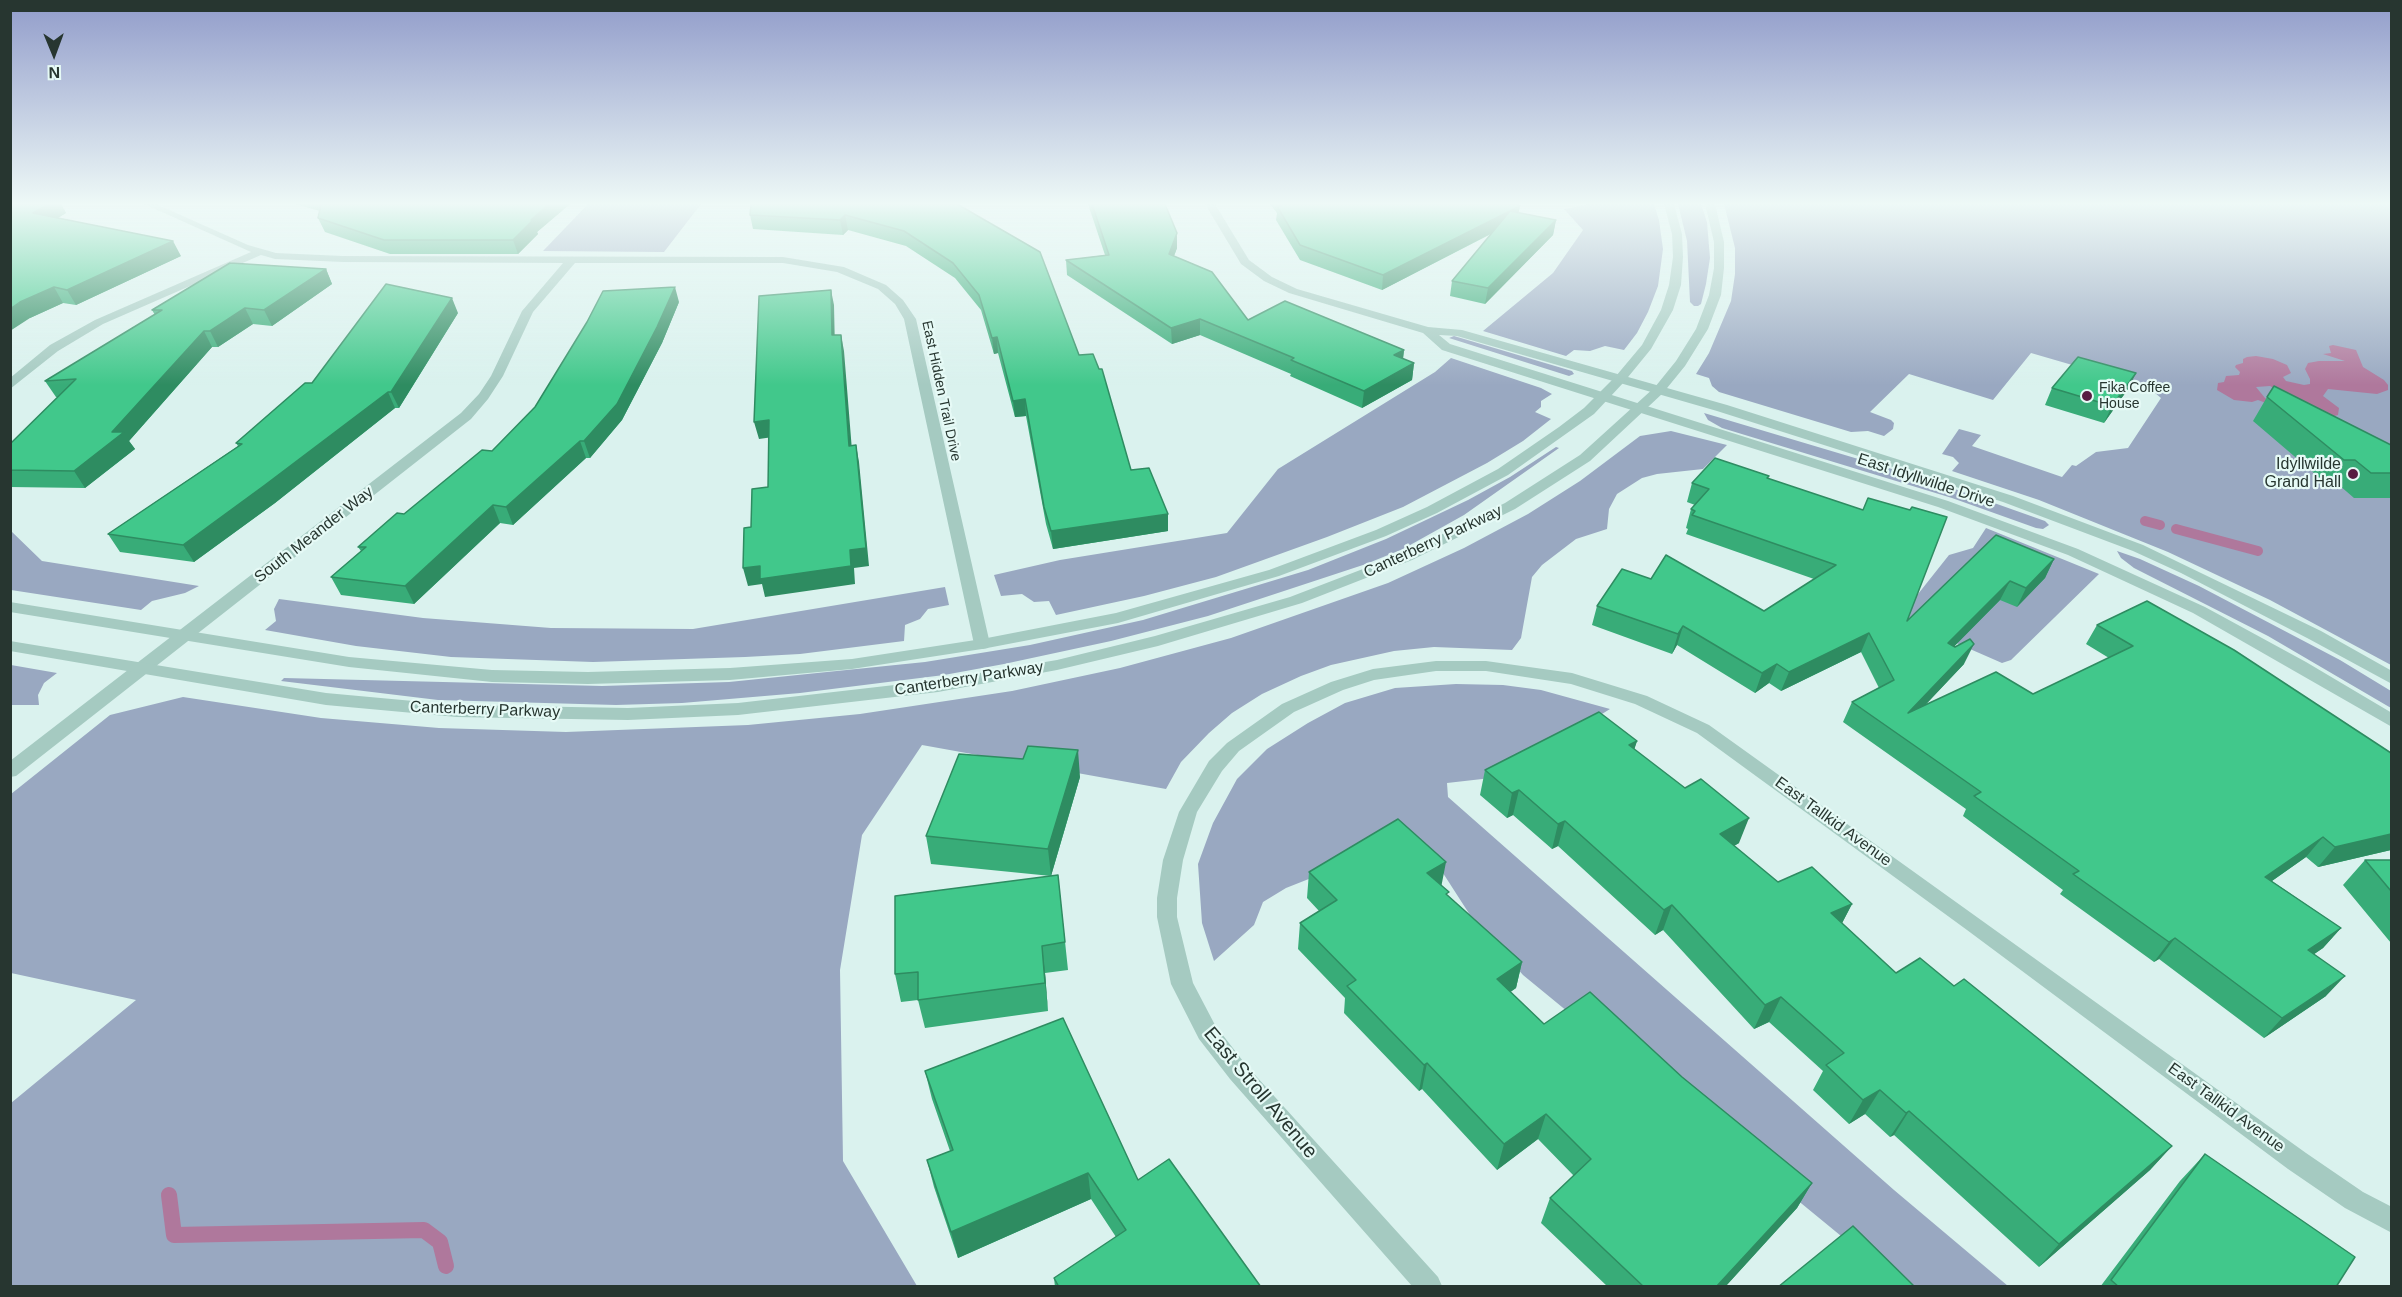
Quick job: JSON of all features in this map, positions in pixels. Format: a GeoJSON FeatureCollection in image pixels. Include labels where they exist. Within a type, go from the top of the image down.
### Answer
{"type":"FeatureCollection","features":[{"type":"Feature","properties":{"kind":"street"},"geometry":{"type":"LineString","coordinates":[[10,386],[54,348],[99,322],[231,265]]}},
{"type":"Feature","properties":{"kind":"street","name":"South Meander Way"},"geometry":{"type":"LineString","coordinates":[[10,771],[466,416],[484,396],[497,376],[528,311],[567,265]]}},
{"type":"Feature","properties":{"kind":"street","name":"East Hidden Trail Drive"},"geometry":{"type":"LineString","coordinates":[[815,265],[840,269],[872,282],[890,293],[910,319],[982,644]]}},
{"type":"Feature","properties":{"kind":"street","name":"East Idyllwilde Drive"},"geometry":{"type":"LineString","coordinates":[[1248,265],[1268,279],[1310,297],[1427,331],[1458,332],[1659,390],[1960,482],[2106,536],[2186,570],[2315,635],[2391,679]]}},
{"type":"Feature","properties":{"kind":"street","name":"Canterberry Parkway"},"geometry":{"type":"LineString","coordinates":[[10,607],[349,662],[492,676],[588,678],[730,674],[812,668],[982,644],[1060,630],[1172,604],[1274,573],[1342,549],[1432,510],[1503,472],[1564,430],[1603,397],[1620,379],[1653,336],[1667,310],[1675,285],[1676,265]]}},
{"type":"Feature","properties":{"kind":"street","name":"Canterberry Parkway"},"geometry":{"type":"LineString","coordinates":[[10,646],[326,699],[412,708],[537,714],[628,714],[738,709],[887,693],[1027,670],[1124,650],[1307,596],[1396,562],[1458,533],[1534,491],[1585,458],[1641,409],[1681,363],[1702,329],[1715,295],[1719,265]]}},
{"type":"Feature","properties":{"kind":"street","name":"East Idyllwilde Drive"},"geometry":{"type":"LineString","coordinates":[[1427,331],[1446,347],[1953,508],[2102,564],[2199,610],[2273,650],[2391,722]]}},
{"type":"Feature","properties":{"kind":"street","name":"East Tallkid Avenue"},"geometry":{"type":"LineString","coordinates":[[1215,766],[1252,732],[1288,708],[1352,680],[1408,668],[1464,665],[1536,672],[1593,684],[1641,700],[1723,741],[2297,1161],[2354,1200],[2391,1221]]}},
{"type":"Feature","properties":{"kind":"street","name":"East Stroll Avenue"},"geometry":{"type":"LineString","coordinates":[[1215,766],[1188,812],[1168,879],[1167,917],[1182,984],[1207,1032],[1220,1051],[1429,1287]]}},
{"type":"Feature","properties":{"kind":"shaded area"},"geometry":{"type":"Polygon","coordinates":[[[1559,265],[1661,265],[1658,286],[1648,312],[1637,333],[1624,350],[1605,346],[1590,351],[1574,350],[1566,356],[1483,331],[1553,273],[1559,265]]]}},
{"type":"Feature","properties":{"kind":"shaded area"},"geometry":{"type":"Polygon","coordinates":[[[1688,265],[1709,265],[1701,304],[1694,306],[1690,302],[1688,265]]]}},
{"type":"Feature","properties":{"kind":"shaded area"},"geometry":{"type":"Polygon","coordinates":[[[1735,265],[2391,265],[2391,665],[2270,600],[2168,552],[2039,500],[1952,471],[1959,463],[1953,457],[1942,454],[1959,429],[1981,435],[1972,446],[2062,477],[2072,465],[2076,466],[2096,452],[2128,448],[2161,398],[2148,387],[2031,353],[1993,400],[1909,374],[1870,412],[1891,420],[1894,423],[1893,429],[1884,436],[1868,431],[1851,432],[1719,392],[1712,386],[1709,378],[1696,374],[1709,353],[1731,301],[1735,265]]]}},
{"type":"Feature","properties":{"kind":"shaded area"},"geometry":{"type":"Polygon","coordinates":[[[1454,336],[1572,371],[1574,374],[1569,376],[1449,338],[1454,336]]]}},
{"type":"Feature","properties":{"kind":"shaded area"},"geometry":{"type":"Polygon","coordinates":[[[2329,346],[2356,350],[2363,367],[2384,380],[2388,385],[2388,390],[2377,394],[2328,389],[2323,396],[2339,408],[2338,415],[2331,417],[2270,386],[2256,387],[2265,398],[2272,401],[2266,403],[2258,400],[2252,402],[2234,400],[2217,390],[2218,383],[2224,382],[2226,376],[2239,375],[2240,372],[2235,367],[2236,365],[2243,363],[2243,359],[2247,357],[2256,356],[2273,359],[2287,365],[2291,373],[2283,377],[2286,381],[2310,384],[2305,369],[2308,363],[2345,361],[2323,354],[2331,353],[2329,346]]]}},
{"type":"Feature","properties":{"kind":"shaded area"},"geometry":{"type":"Polygon","coordinates":[[[1451,358],[1541,388],[1552,394],[1541,401],[1541,407],[1535,412],[1551,419],[1523,441],[1487,463],[1403,507],[1216,577],[1144,596],[1056,615],[1049,601],[1034,602],[1022,594],[1001,596],[994,575],[1060,560],[1227,533],[1278,469],[1435,372],[1451,358]]]}},
{"type":"Feature","properties":{"kind":"shaded area"},"geometry":{"type":"Polygon","coordinates":[[[1704,413],[1932,481],[2045,521],[2049,525],[2043,529],[2036,528],[1952,498],[1722,428],[1708,420],[1704,413]]]}},
{"type":"Feature","properties":{"kind":"shaded area"},"geometry":{"type":"Polygon","coordinates":[[[1671,431],[1727,445],[1703,469],[1642,478],[1617,494],[1609,509],[1607,529],[1576,539],[1542,565],[1532,577],[1521,638],[1512,650],[1434,647],[1394,651],[1331,665],[1301,676],[1262,694],[1232,713],[1181,762],[1166,789],[922,745],[862,835],[840,970],[843,1161],[917,1286],[11,1286],[11,1103],[136,1000],[11,973],[11,794],[110,715],[183,697],[321,718],[439,728],[566,732],[748,725],[860,714],[1012,691],[1120,668],[1231,638],[1388,583],[1464,548],[1528,514],[1580,481],[1640,436],[1671,431]]]}},
{"type":"Feature","properties":{"kind":"shaded area"},"geometry":{"type":"Polygon","coordinates":[[[1556,447],[1559,448],[1464,515],[1403,549],[1366,564],[1208,616],[1111,641],[1004,664],[944,675],[800,693],[682,703],[616,705],[438,700],[281,681],[284,678],[602,686],[729,682],[925,662],[1030,645],[1143,620],[1308,570],[1386,539],[1468,500],[1510,477],[1556,447]]]}},
{"type":"Feature","properties":{"kind":"shaded area"},"geometry":{"type":"Polygon","coordinates":[[[1986,528],[2099,574],[2011,660],[2002,663],[1899,618],[1949,555],[1973,548],[1986,528]]]}},
{"type":"Feature","properties":{"kind":"shaded area"},"geometry":{"type":"Polygon","coordinates":[[[10,530],[42,561],[199,586],[185,593],[152,601],[141,610],[11,590],[10,530]]]}},
{"type":"Feature","properties":{"kind":"shaded area"},"geometry":{"type":"Polygon","coordinates":[[[2117,551],[2199,586],[2340,660],[2391,691],[2391,708],[2268,636],[2134,568],[2121,558],[2117,551]]]}},
{"type":"Feature","properties":{"kind":"shaded area"},"geometry":{"type":"Polygon","coordinates":[[[945,587],[949,605],[928,609],[920,619],[905,625],[904,641],[800,654],[593,662],[451,657],[356,646],[265,630],[276,621],[274,609],[279,599],[423,618],[551,628],[693,629],[945,587]]]}},
{"type":"Feature","properties":{"kind":"shaded area"},"geometry":{"type":"Polygon","coordinates":[[[11,665],[57,673],[44,683],[38,695],[39,705],[11,705],[11,665]]]}},
{"type":"Feature","properties":{"kind":"shaded area"},"geometry":{"type":"Polygon","coordinates":[[[1456,684],[1503,685],[1541,690],[1610,709],[1531,758],[1491,778],[1447,783],[1448,797],[1894,1190],[2008,1286],[1902,1286],[1523,975],[1470,915],[1441,870],[1334,869],[1286,888],[1263,902],[1254,925],[1214,961],[1202,923],[1198,864],[1213,823],[1237,779],[1267,749],[1345,703],[1395,688],[1456,684]]]}},
{"type":"Feature","properties":{"kind":"building"},"geometry":{"type":"Polygon","coordinates":[[[10,265],[122,265],[67,290],[54,287],[10,309],[10,265]]]}},
{"type":"Feature","properties":{"kind":"building"},"geometry":{"type":"Polygon","coordinates":[[[227,265],[326,269],[264,310],[245,308],[210,331],[204,331],[112,432],[124,432],[74,471],[10,470],[10,444],[76,379],[45,381],[162,310],[152,310],[227,265]]]}},
{"type":"Feature","properties":{"kind":"building"},"geometry":{"type":"Polygon","coordinates":[[[954,265],[1045,265],[1079,355],[1093,354],[1099,369],[1102,369],[1131,470],[1149,468],[1168,514],[1051,531],[1044,507],[1025,399],[1013,401],[997,337],[992,338],[979,295],[954,265]]]}},
{"type":"Feature","properties":{"kind":"building"},"geometry":{"type":"Polygon","coordinates":[[[1073,265],[1194,265],[1212,272],[1248,320],[1285,301],[1404,350],[1394,355],[1414,363],[1364,391],[1291,360],[1294,358],[1200,319],[1171,328],[1073,265]]]}},
{"type":"Feature","properties":{"kind":"building"},"geometry":{"type":"Polygon","coordinates":[[[1354,265],[1404,265],[1383,275],[1354,265]]]}},
{"type":"Feature","properties":{"kind":"building"},"geometry":{"type":"Polygon","coordinates":[[[1466,265],[1511,265],[1488,288],[1452,281],[1466,265]]]}},
{"type":"Feature","properties":{"kind":"building"},"geometry":{"type":"Polygon","coordinates":[[[386,284],[452,298],[391,392],[183,545],[108,534],[242,444],[236,443],[305,383],[312,383],[386,284]]]}},
{"type":"Feature","properties":{"kind":"building"},"geometry":{"type":"Polygon","coordinates":[[[675,287],[617,404],[584,441],[580,441],[506,507],[493,505],[405,586],[331,577],[366,547],[358,547],[397,513],[404,514],[482,450],[492,451],[535,407],[587,322],[603,291],[675,287]]]}},
{"type":"Feature","properties":{"kind":"building"},"geometry":{"type":"Polygon","coordinates":[[[831,290],[832,335],[841,335],[849,446],[856,445],[866,548],[850,550],[851,566],[760,579],[760,566],[743,568],[744,528],[751,527],[752,489],[768,487],[769,420],[754,422],[759,296],[831,290]]]}},
{"type":"Feature","properties":{"kind":"building"},"geometry":{"type":"Polygon","coordinates":[[[2078,357],[2136,373],[2112,406],[2052,388],[2078,357]]]}},
{"type":"Feature","properties":{"kind":"building"},"geometry":{"type":"Polygon","coordinates":[[[2274,386],[2391,445],[2391,473],[2371,473],[2355,460],[2344,460],[2267,397],[2274,386]]]}},
{"type":"Feature","properties":{"kind":"building"},"geometry":{"type":"Polygon","coordinates":[[[1715,458],[1863,510],[1868,498],[1910,510],[1912,507],[1947,517],[1907,621],[1996,535],[2054,559],[2026,588],[2010,581],[1948,643],[1955,647],[1970,639],[1974,644],[1908,713],[1996,672],[2033,694],[2133,646],[2097,625],[2147,601],[2234,650],[2391,753],[2391,834],[2335,847],[2323,837],[2265,877],[2341,928],[2308,950],[2345,976],[2282,1018],[2175,938],[2169,942],[2073,874],[2079,871],[1974,796],[1981,792],[1852,702],[1894,680],[1869,633],[1789,672],[1777,664],[1762,673],[1683,626],[1678,634],[1597,606],[1622,569],[1651,579],[1666,555],[1764,611],[1836,565],[1692,515],[1695,511],[1691,509],[1709,489],[1692,483],[1715,458]]]}},
{"type":"Feature","properties":{"kind":"building"},"geometry":{"type":"Polygon","coordinates":[[[1599,712],[1637,741],[1629,745],[1685,788],[1701,779],[1749,818],[1720,834],[1778,882],[1812,867],[1852,904],[1831,913],[1896,973],[1920,958],[1954,986],[1964,979],[2172,1146],[2059,1244],[1909,1111],[1906,1113],[1880,1090],[1863,1100],[1826,1065],[1844,1053],[1781,997],[1765,1005],[1672,905],[1664,910],[1565,821],[1558,824],[1519,790],[1512,793],[1485,770],[1599,712]]]}},
{"type":"Feature","properties":{"kind":"building"},"geometry":{"type":"Polygon","coordinates":[[[1028,746],[1078,750],[1048,849],[926,836],[959,754],[1023,759],[1028,746]]]}},
{"type":"Feature","properties":{"kind":"building"},"geometry":{"type":"Polygon","coordinates":[[[1398,819],[1446,862],[1427,873],[1449,892],[1446,894],[1522,962],[1497,979],[1544,1024],[1590,992],[1682,1077],[1812,1183],[1716,1287],[1644,1287],[1550,1198],[1591,1159],[1546,1114],[1504,1144],[1427,1063],[1424,1065],[1347,986],[1356,980],[1300,923],[1337,900],[1309,872],[1398,819]]]}},
{"type":"Feature","properties":{"kind":"building"},"geometry":{"type":"Polygon","coordinates":[[[2365,860],[2391,860],[2391,891],[2365,860]]]}},
{"type":"Feature","properties":{"kind":"building"},"geometry":{"type":"Polygon","coordinates":[[[1058,875],[1065,942],[1042,946],[1045,983],[918,1000],[918,972],[895,974],[895,896],[1058,875]]]}},
{"type":"Feature","properties":{"kind":"building"},"geometry":{"type":"Polygon","coordinates":[[[1063,1018],[1138,1180],[1169,1159],[1261,1287],[1059,1287],[1054,1278],[1126,1230],[1088,1173],[951,1232],[927,1160],[953,1150],[925,1071],[1063,1018]]]}},
{"type":"Feature","properties":{"kind":"building"},"geometry":{"type":"Polygon","coordinates":[[[2205,1154],[2355,1257],[2336,1287],[2119,1287],[2111,1280],[2205,1154]]]}},
{"type":"Feature","properties":{"kind":"building"},"geometry":{"type":"Polygon","coordinates":[[[1853,1226],[1915,1287],[1778,1287],[1853,1226]]]}},
{"type":"Feature","properties":{"kind":"waterway"},"geometry":{"type":"LineString","coordinates":[[2145,521],[2160,525]]}},
{"type":"Feature","properties":{"kind":"waterway"},"geometry":{"type":"LineString","coordinates":[[2176,529],[2258,551]]}},
{"type":"Feature","properties":{"kind":"waterway"},"geometry":{"type":"LineString","coordinates":[[169,1195],[174,1235],[424,1230],[440,1242],[446,1266]]}},
{"type":"Feature","properties":{"kind":"place","name":"Fika Coffee House"},"geometry":{"type":"Point","coordinates":[2087,396]}},
{"type":"Feature","properties":{"kind":"place","name":"Idyllwilde Grand Hall"},"geometry":{"type":"Point","coordinates":[2353,474]}}]}
